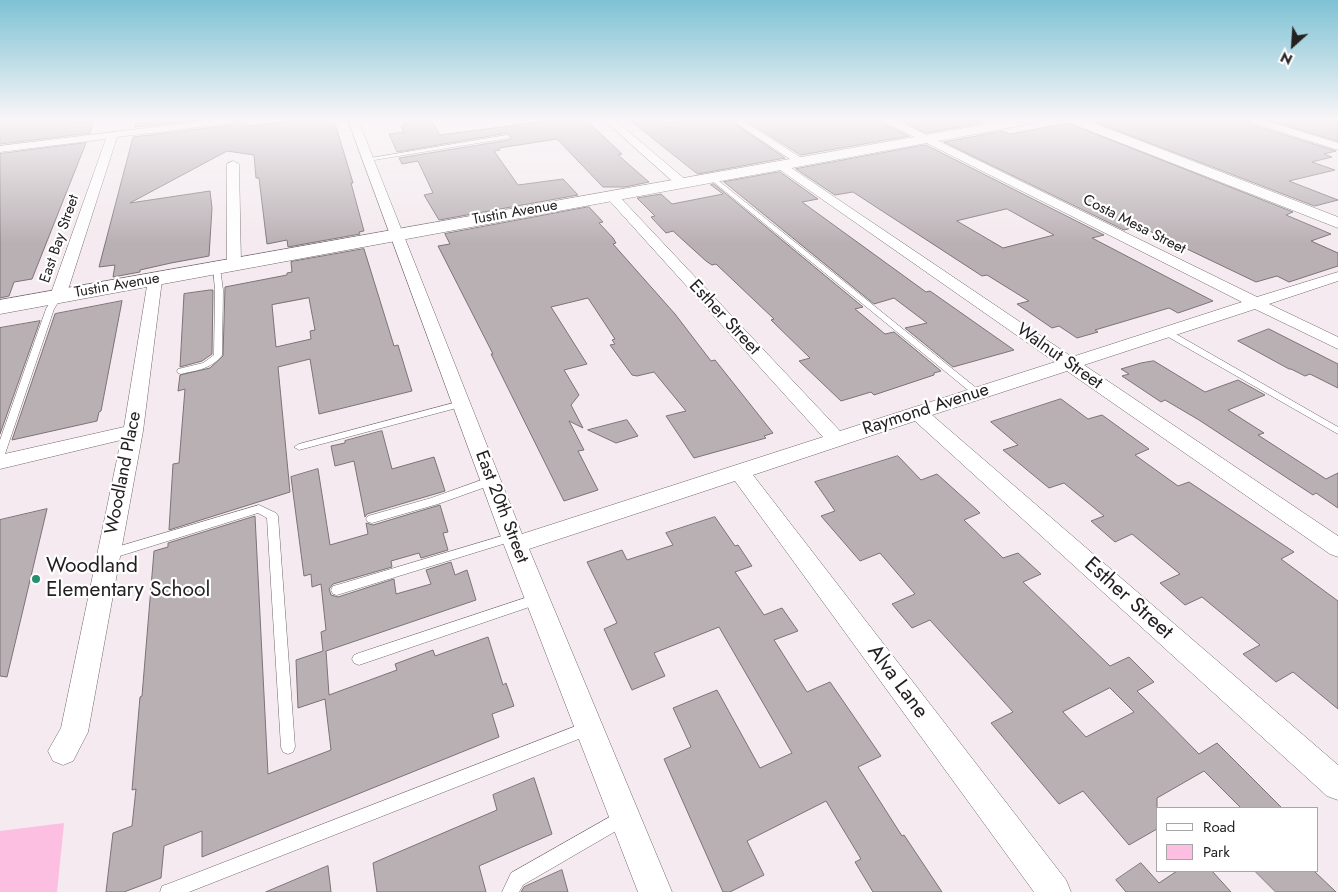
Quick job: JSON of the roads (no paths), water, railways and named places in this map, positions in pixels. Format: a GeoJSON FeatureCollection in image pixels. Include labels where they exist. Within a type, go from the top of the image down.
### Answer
{"type":"FeatureCollection","features":[{"type":"Feature","properties":{"kind":"street","name":"East Bay Street"},"geometry":{"type":"LineString","coordinates":[[58,296],[104,162]]}},
{"type":"Feature","properties":{"kind":"street","name":"East 20th Street"},"geometry":{"type":"LineString","coordinates":[[369,162],[513,541],[655,892]]}},
{"type":"Feature","properties":{"kind":"street"},"geometry":{"type":"LineString","coordinates":[[657,162],[683,184]]}},
{"type":"Feature","properties":{"kind":"street","name":"Tustin Avenue"},"geometry":{"type":"LineString","coordinates":[[0,307],[683,184],[797,162]]}},
{"type":"Feature","properties":{"kind":"street","name":"Costa Mesa Street"},"geometry":{"type":"LineString","coordinates":[[974,162],[1338,344]]}},
{"type":"Feature","properties":{"kind":"street"},"geometry":{"type":"LineString","coordinates":[[1181,162],[1338,223]]}},
{"type":"Feature","properties":{"kind":"street"},"geometry":{"type":"LineString","coordinates":[[233,164],[234,264]]}},
{"type":"Feature","properties":{"kind":"street","name":"Walnut Street"},"geometry":{"type":"LineString","coordinates":[[780,165],[1338,548]]}},
{"type":"Feature","properties":{"kind":"street","name":"Esther Street"},"geometry":{"type":"LineString","coordinates":[[612,196],[837,440]]}},
{"type":"Feature","properties":{"kind":"street","name":"Raymond Avenue"},"geometry":{"type":"LineString","coordinates":[[513,541],[740,473],[1069,363],[1253,303],[1337,278]]}},
{"type":"Feature","properties":{"kind":"street","name":"Woodland Place"},"geometry":{"type":"LineString","coordinates":[[63,751],[74,732],[109,555],[133,431],[156,280]]}},
{"type":"Feature","properties":{"kind":"street","name":"Esther Street"},"geometry":{"type":"LineString","coordinates":[[918,413],[1338,785]]}},
{"type":"Feature","properties":{"kind":"street"},"geometry":{"type":"LineString","coordinates":[[0,462],[133,431]]}},
{"type":"Feature","properties":{"kind":"street","name":"Alva Lane"},"geometry":{"type":"LineString","coordinates":[[740,473],[1054,892]]}},
{"type":"Feature","properties":{"kind":"lane"},"geometry":{"type":"LineString","coordinates":[[712,178],[978,393]]}},
{"type":"Feature","properties":{"kind":"lane"},"geometry":{"type":"LineString","coordinates":[[181,370],[206,364],[213,361],[218,355],[219,290],[216,268]]}},
{"type":"Feature","properties":{"kind":"lane"},"geometry":{"type":"LineString","coordinates":[[0,454],[50,309],[58,296]]}},
{"type":"Feature","properties":{"kind":"lane"},"geometry":{"type":"LineString","coordinates":[[1166,332],[1338,431]]}},
{"type":"Feature","properties":{"kind":"lane"},"geometry":{"type":"LineString","coordinates":[[299,446],[461,404]]}},
{"type":"Feature","properties":{"kind":"lane"},"geometry":{"type":"LineString","coordinates":[[372,519],[490,481]]}},
{"type":"Feature","properties":{"kind":"lane"},"geometry":{"type":"LineString","coordinates":[[109,555],[259,510],[272,516],[288,747]]}},
{"type":"Feature","properties":{"kind":"lane"},"geometry":{"type":"LineString","coordinates":[[337,590],[513,541]]}},
{"type":"Feature","properties":{"kind":"lane"},"geometry":{"type":"LineString","coordinates":[[359,658],[537,599]]}},
{"type":"Feature","properties":{"kind":"lane"},"geometry":{"type":"LineString","coordinates":[[168,892],[590,728]]}},
{"type":"Feature","properties":{"kind":"lane"},"geometry":{"type":"LineString","coordinates":[[510,892],[517,878],[625,816]]}},
{"type":"Feature","properties":{"kind":"place","name":"Woodland Elementary School"},"geometry":{"type":"Point","coordinates":[36,579]}}]}
